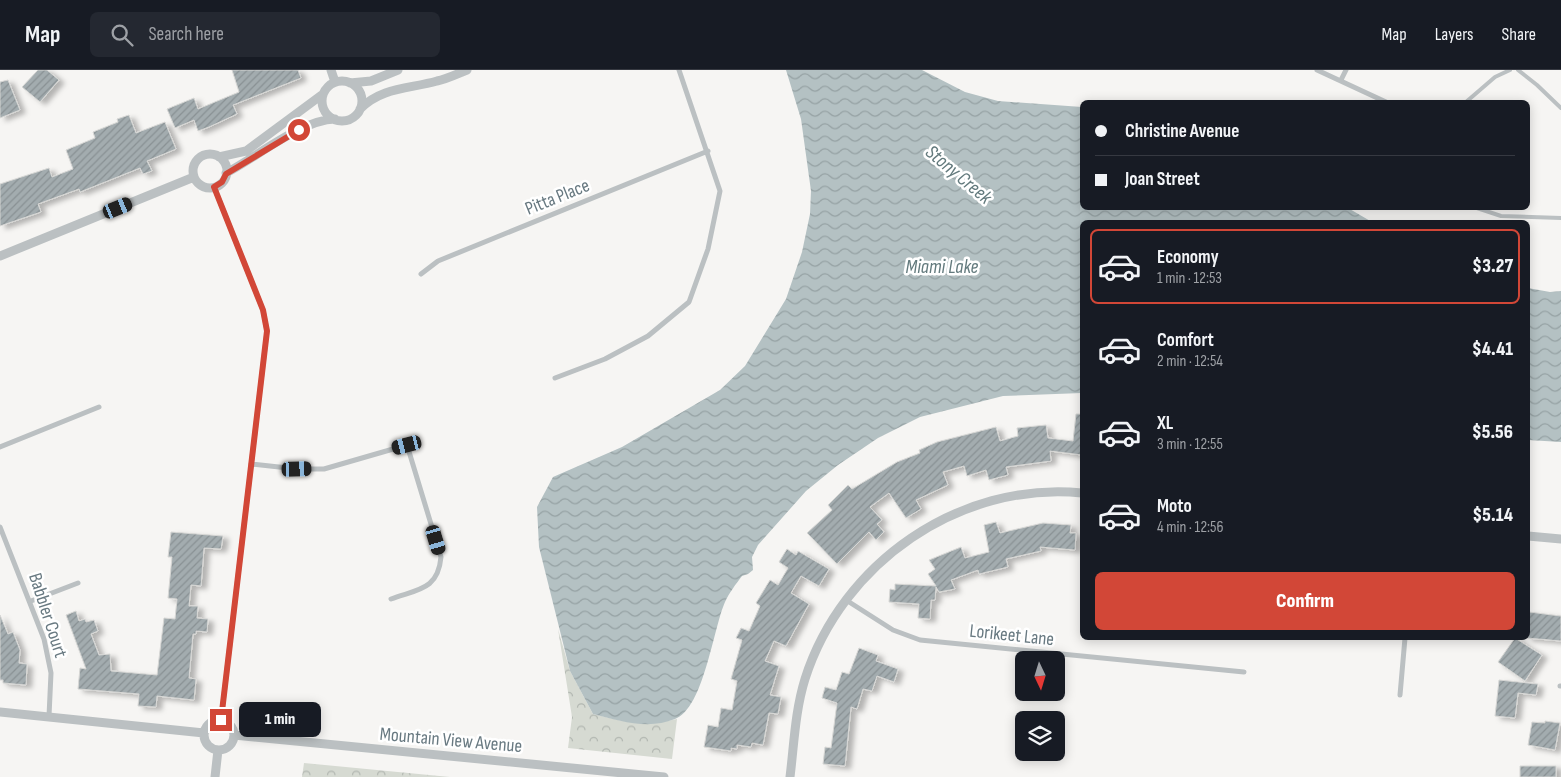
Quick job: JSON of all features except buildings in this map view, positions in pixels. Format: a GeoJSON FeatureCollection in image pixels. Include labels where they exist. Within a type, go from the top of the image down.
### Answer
{"type":"FeatureCollection","features":[{"type":"Feature","properties":{"kind":"street"},"geometry":{"type":"LineString","coordinates":[[331,70],[335,82]]}},
{"type":"Feature","properties":{"kind":"street"},"geometry":{"type":"LineString","coordinates":[[219,157],[225,164],[226,174],[222,182],[214,187],[200,185],[194,177],[193,167],[199,158],[209,154],[219,157],[246,151],[323,94],[335,82],[371,81],[398,70]]}},
{"type":"Feature","properties":{"kind":"street"},"geometry":{"type":"LineString","coordinates":[[226,174],[299,130],[324,119],[349,119],[377,95],[389,90],[440,81],[467,70]]}},
{"type":"Feature","properties":{"kind":"street"},"geometry":{"type":"LineString","coordinates":[[555,378],[605,358],[648,336],[689,302],[708,249],[720,191],[679,70]]}},
{"type":"Feature","properties":{"kind":"street"},"geometry":{"type":"LineString","coordinates":[[1317,70],[1382,100]]}},
{"type":"Feature","properties":{"kind":"street"},"geometry":{"type":"LineString","coordinates":[[1341,80],[1346,70]]}},
{"type":"Feature","properties":{"kind":"street"},"geometry":{"type":"LineString","coordinates":[[350,83],[360,92],[362,100],[360,109]]}},
{"type":"Feature","properties":{"kind":"street"},"geometry":{"type":"LineString","coordinates":[[323,94],[323,108],[335,119]]}},
{"type":"Feature","properties":{"kind":"street","name":"Pitta Place"},"geometry":{"type":"LineString","coordinates":[[421,274],[438,261],[708,151]]}},
{"type":"Feature","properties":{"kind":"street"},"geometry":{"type":"LineString","coordinates":[[0,256],[194,177]]}},
{"type":"Feature","properties":{"kind":"street"},"geometry":{"type":"LineString","coordinates":[[214,187],[263,310],[267,331],[221,720]]}},
{"type":"Feature","properties":{"kind":"street"},"geometry":{"type":"LineString","coordinates":[[0,448],[99,407]]}},
{"type":"Feature","properties":{"kind":"street"},"geometry":{"type":"LineString","coordinates":[[251,464],[297,469],[324,469],[407,445],[442,557],[440,571],[433,583],[391,598]]}},
{"type":"Feature","properties":{"kind":"street"},"geometry":{"type":"LineString","coordinates":[[790,777],[797,710],[805,679],[826,631],[846,600],[867,575],[893,550],[924,528],[955,514],[994,500],[1017,496],[1065,492],[1080,493]]}},
{"type":"Feature","properties":{"kind":"street","name":"Babbler Court"},"geometry":{"type":"LineString","coordinates":[[0,527],[31,601],[44,639],[50,664],[49,716]]}},
{"type":"Feature","properties":{"kind":"street"},"geometry":{"type":"LineString","coordinates":[[1530,536],[1561,539]]}},
{"type":"Feature","properties":{"kind":"street"},"geometry":{"type":"LineString","coordinates":[[31,601],[78,583]]}},
{"type":"Feature","properties":{"kind":"street","name":"Lorikeet Lane"},"geometry":{"type":"LineString","coordinates":[[846,600],[893,630],[920,640],[1244,672]]}},
{"type":"Feature","properties":{"kind":"street"},"geometry":{"type":"LineString","coordinates":[[1400,695],[1405,640]]}},
{"type":"Feature","properties":{"kind":"street"},"geometry":{"type":"LineString","coordinates":[[0,712],[204,733]]}},
{"type":"Feature","properties":{"kind":"street"},"geometry":{"type":"LineString","coordinates":[[221,720],[232,727],[234,735],[228,747],[218,750],[206,743],[204,733],[212,722],[221,720]]}},
{"type":"Feature","properties":{"kind":"street","name":"Mountain View Avenue"},"geometry":{"type":"LineString","coordinates":[[234,735],[664,777]]}},
{"type":"Feature","properties":{"kind":"street"},"geometry":{"type":"LineString","coordinates":[[215,777],[218,750]]}},
{"type":"Feature","properties":{"kind":"lane"},"geometry":{"type":"LineString","coordinates":[[1468,100],[1495,77],[1510,70]]}},
{"type":"Feature","properties":{"kind":"lane"},"geometry":{"type":"LineString","coordinates":[[1518,70],[1561,108]]}},
{"type":"Feature","properties":{"kind":"lane"},"geometry":{"type":"LineString","coordinates":[[1484,210],[1501,216],[1561,218]]}},
{"type":"Feature","properties":{"kind":"green space"},"geometry":{"type":"Polygon","coordinates":[[[558,629],[570,671],[593,714],[644,723],[677,719],[672,759],[568,748],[572,717],[558,629]]]}},
{"type":"Feature","properties":{"kind":"green space"},"geometry":{"type":"Polygon","coordinates":[[[304,763],[450,777],[302,777],[304,763]]]}},
{"type":"Feature","properties":{"kind":"water","name":"Miami Lake"},"geometry":{"type":"Polygon","coordinates":[[[786,70],[922,70],[965,92],[998,101],[1080,107],[1080,210],[1351,210],[1369,220],[1080,220],[1080,393],[1003,396],[920,417],[878,438],[838,465],[806,491],[758,545],[752,557],[753,570],[742,576],[725,602],[700,684],[685,712],[675,719],[655,724],[624,722],[593,714],[570,671],[539,547],[537,507],[553,477],[622,447],[720,390],[745,366],[786,299],[802,252],[810,214],[811,191],[801,119],[786,70]]]}},
{"type":"Feature","properties":{"kind":"water"},"geometry":{"type":"Polygon","coordinates":[[[1530,288],[1550,292],[1561,291],[1561,442],[1530,440],[1530,288]]]}},
{"type":"Feature","properties":{"kind":"route"},"geometry":{"type":"LineString","coordinates":[[221,720],[267,331],[263,310],[214,187],[222,182],[226,174],[299,130]]}},
{"type":"Feature","properties":{"kind":"water label","name":"Stony Creek"},"geometry":{"type":"Point","coordinates":[959,174]}}]}
